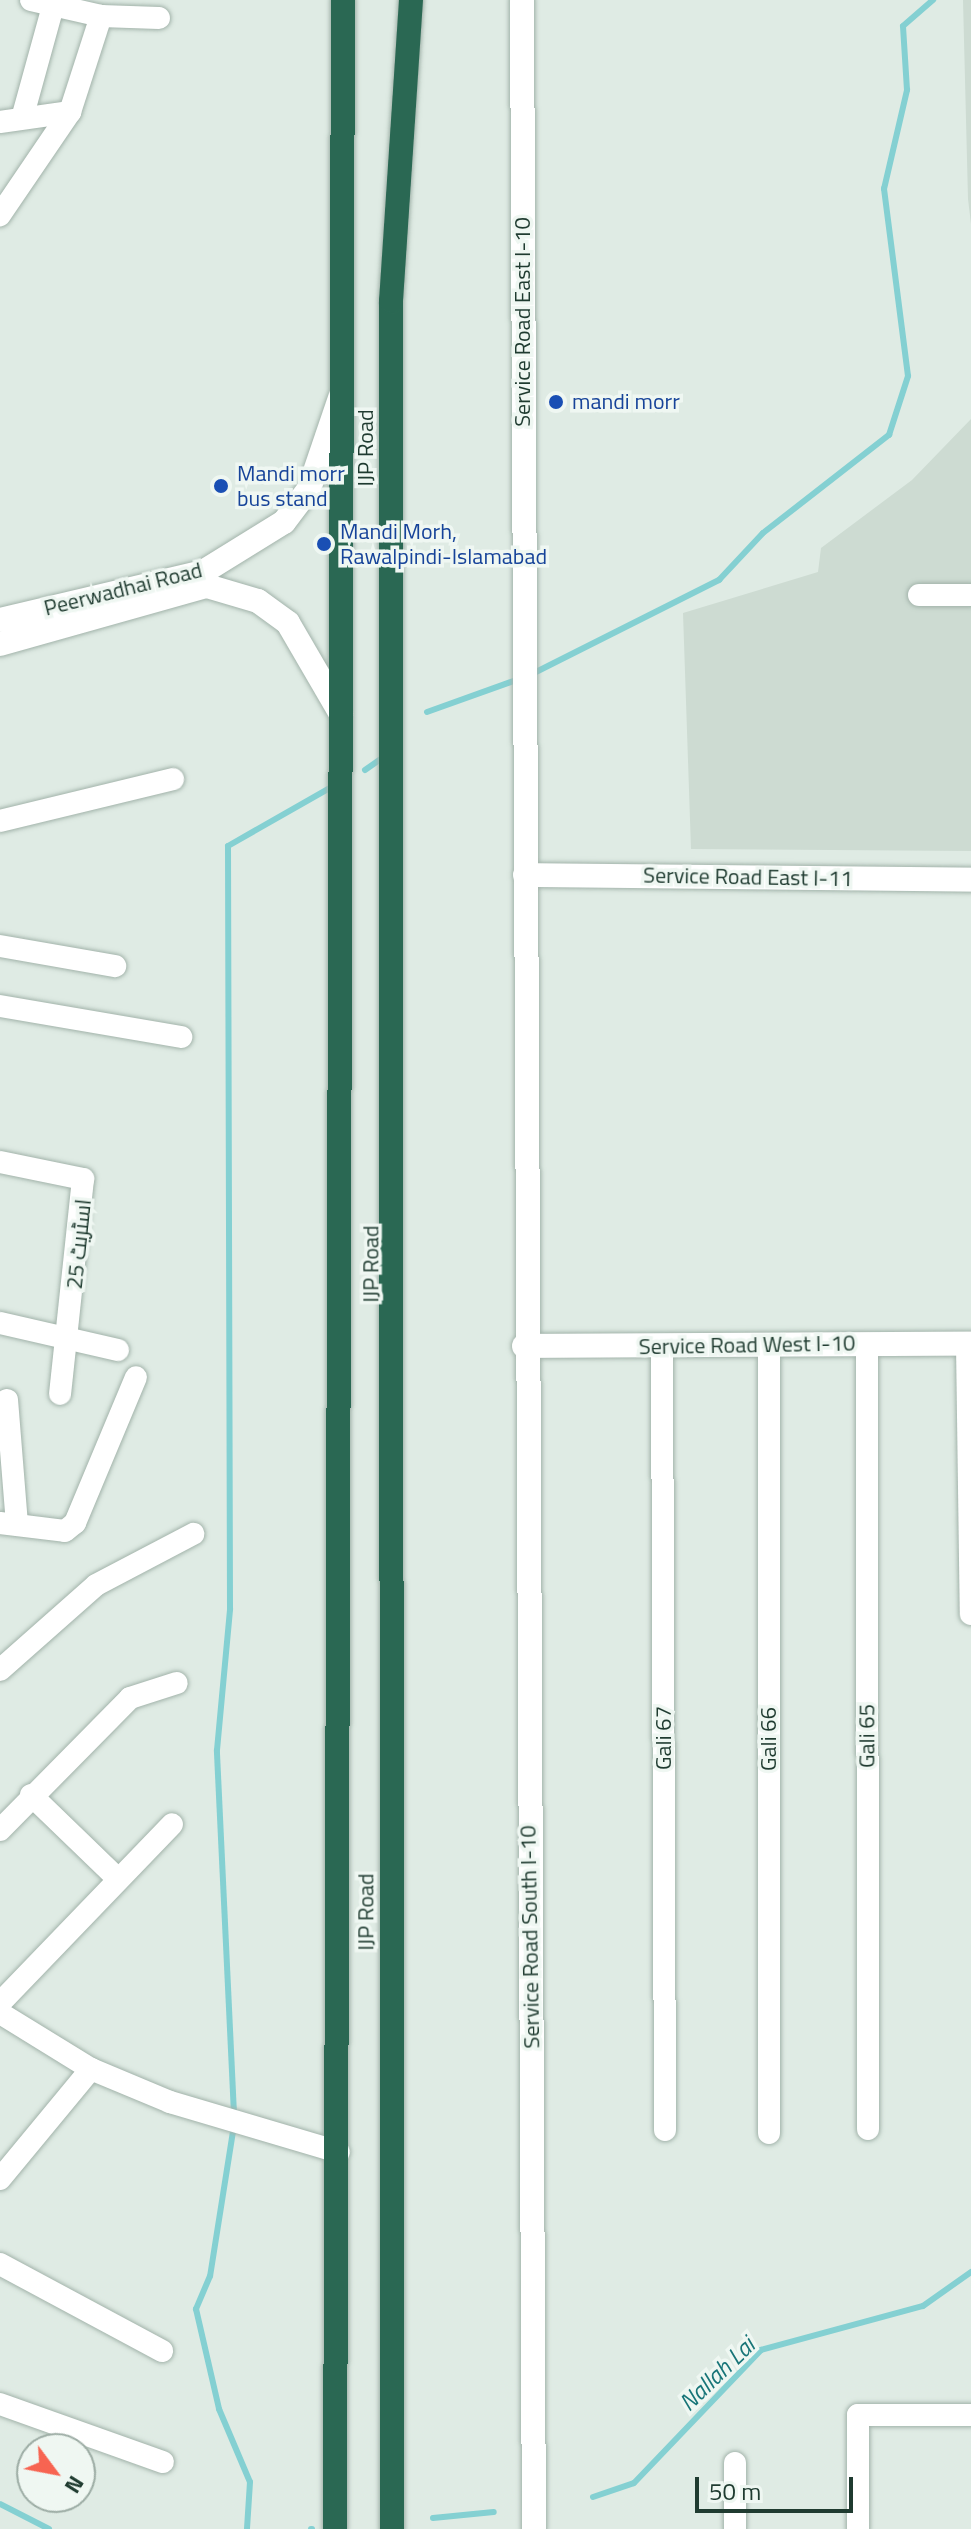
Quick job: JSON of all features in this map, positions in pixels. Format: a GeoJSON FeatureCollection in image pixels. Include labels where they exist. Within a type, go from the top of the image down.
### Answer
{"type":"FeatureCollection","features":[{"type":"Feature","properties":{"kind":"highway","name":"IJP Road"},"geometry":{"type":"LineString","coordinates":[[335,2529],[339,2152],[343,0]]}},
{"type":"Feature","properties":{"kind":"highway","name":"IJP Road"},"geometry":{"type":"LineString","coordinates":[[392,2529],[397,1321],[391,301],[411,0]]}},
{"type":"Feature","properties":{"kind":"main road","name":"Service Road East I-10"},"geometry":{"type":"LineString","coordinates":[[522,0],[525,875]]}},
{"type":"Feature","properties":{"kind":"main road","name":"Peerwadhai Road"},"geometry":{"type":"LineString","coordinates":[[0,620],[203,572],[284,522],[309,489],[342,393]]}},
{"type":"Feature","properties":{"kind":"main road"},"geometry":{"type":"LineString","coordinates":[[0,644],[207,586],[258,601],[288,623],[341,714]]}},
{"type":"Feature","properties":{"kind":"main road","name":"Service Road East I-11"},"geometry":{"type":"LineString","coordinates":[[525,875],[971,880]]}},
{"type":"Feature","properties":{"kind":"main road","name":"Service Road South I-10"},"geometry":{"type":"LineString","coordinates":[[525,875],[524,1346],[534,2529]]}},
{"type":"Feature","properties":{"kind":"main road","name":"Service Road West I-10"},"geometry":{"type":"LineString","coordinates":[[524,1346],[969,1344]]}},
{"type":"Feature","properties":{"kind":"street"},"geometry":{"type":"LineString","coordinates":[[31,0],[101,16],[159,18]]}},
{"type":"Feature","properties":{"kind":"street"},"geometry":{"type":"LineString","coordinates":[[23,115],[53,6]]}},
{"type":"Feature","properties":{"kind":"street"},"geometry":{"type":"LineString","coordinates":[[0,215],[70,112],[101,16]]}},
{"type":"Feature","properties":{"kind":"street"},"geometry":{"type":"LineString","coordinates":[[0,122],[23,115],[70,112]]}},
{"type":"Feature","properties":{"kind":"street"},"geometry":{"type":"LineString","coordinates":[[919,595],[971,595]]}},
{"type":"Feature","properties":{"kind":"street"},"geometry":{"type":"LineString","coordinates":[[0,821],[173,779]]}},
{"type":"Feature","properties":{"kind":"street"},"geometry":{"type":"LineString","coordinates":[[0,946],[115,966]]}},
{"type":"Feature","properties":{"kind":"street"},"geometry":{"type":"LineString","coordinates":[[0,1006],[181,1037]]}},
{"type":"Feature","properties":{"kind":"street","name":"اسٹریٹ 25"},"geometry":{"type":"LineString","coordinates":[[0,1162],[83,1179],[69,1342],[60,1394]]}},
{"type":"Feature","properties":{"kind":"street"},"geometry":{"type":"LineString","coordinates":[[0,1323],[69,1342],[118,1350]]}},
{"type":"Feature","properties":{"kind":"street","name":"Gali 65"},"geometry":{"type":"LineString","coordinates":[[867,1344],[868,2129]]}},
{"type":"Feature","properties":{"kind":"street"},"geometry":{"type":"LineString","coordinates":[[969,1344],[971,1614]]}},
{"type":"Feature","properties":{"kind":"street","name":"Gali 66"},"geometry":{"type":"LineString","coordinates":[[769,1345],[769,2133]]}},
{"type":"Feature","properties":{"kind":"street","name":"Gali 67"},"geometry":{"type":"LineString","coordinates":[[662,1346],[665,2130]]}},
{"type":"Feature","properties":{"kind":"street"},"geometry":{"type":"LineString","coordinates":[[7,1400],[9,1524],[65,1531],[75,1523],[136,1377]]}},
{"type":"Feature","properties":{"kind":"street"},"geometry":{"type":"LineString","coordinates":[[0,1670],[96,1585],[193,1534]]}},
{"type":"Feature","properties":{"kind":"street"},"geometry":{"type":"LineString","coordinates":[[0,1830],[31,1795],[130,1698],[177,1683]]}},
{"type":"Feature","properties":{"kind":"street"},"geometry":{"type":"LineString","coordinates":[[31,1795],[117,1878]]}},
{"type":"Feature","properties":{"kind":"street"},"geometry":{"type":"LineString","coordinates":[[0,2003],[172,1824]]}},
{"type":"Feature","properties":{"kind":"street"},"geometry":{"type":"LineString","coordinates":[[0,2013],[91,2069],[217,2117],[288,2140],[339,2152]]}},
{"type":"Feature","properties":{"kind":"street"},"geometry":{"type":"LineString","coordinates":[[0,2179],[91,2069]]}},
{"type":"Feature","properties":{"kind":"street"},"geometry":{"type":"LineString","coordinates":[[0,2264],[162,2351]]}},
{"type":"Feature","properties":{"kind":"street"},"geometry":{"type":"LineString","coordinates":[[0,2404],[163,2462]]}},
{"type":"Feature","properties":{"kind":"street"},"geometry":{"type":"LineString","coordinates":[[858,2529],[858,2415],[971,2415]]}},
{"type":"Feature","properties":{"kind":"street"},"geometry":{"type":"LineString","coordinates":[[735,2463],[735,2529]]}},
{"type":"Feature","properties":{"kind":"shaded area"},"geometry":{"type":"Polygon","coordinates":[[[963,0],[971,0],[971,224],[968,199],[963,0]]]}},
{"type":"Feature","properties":{"kind":"shaded area"},"geometry":{"type":"Polygon","coordinates":[[[971,419],[971,851],[691,849],[683,613],[818,572],[821,548],[912,480],[971,419]]]}},
{"type":"Feature","properties":{"kind":"waterway"},"geometry":{"type":"LineString","coordinates":[[530,675],[719,580],[763,533],[889,435],[908,376],[884,189],[907,90],[903,26],[933,0]]}},
{"type":"Feature","properties":{"kind":"waterway"},"geometry":{"type":"LineString","coordinates":[[427,712],[519,679]]}},
{"type":"Feature","properties":{"kind":"waterway"},"geometry":{"type":"LineString","coordinates":[[365,770],[382,758]]}},
{"type":"Feature","properties":{"kind":"waterway"},"geometry":{"type":"LineString","coordinates":[[234,2114],[217,1750],[230,1609],[228,846],[335,785]]}},
{"type":"Feature","properties":{"kind":"waterway"},"geometry":{"type":"LineString","coordinates":[[234,2125],[210,2276],[196,2309],[219,2409],[250,2482],[247,2529]]}},
{"type":"Feature","properties":{"kind":"waterway","name":"Nallah Lai"},"geometry":{"type":"LineString","coordinates":[[593,2497],[634,2483],[761,2350],[923,2306],[971,2272]]}},
{"type":"Feature","properties":{"kind":"waterway","name":"Nallah Lai"},"geometry":{"type":"LineString","coordinates":[[0,2504],[49,2529]]}},
{"type":"Feature","properties":{"kind":"waterway","name":"Nallah Lai"},"geometry":{"type":"LineString","coordinates":[[433,2518],[494,2512]]}},
{"type":"Feature","properties":{"kind":"place","name":"mandi morr"},"geometry":{"type":"Point","coordinates":[556,402]}},
{"type":"Feature","properties":{"kind":"place","name":"Mandi morr bus stand"},"geometry":{"type":"Point","coordinates":[221,486]}},
{"type":"Feature","properties":{"kind":"place","name":"Mandi Morh, Rawalpindi-Islamabad"},"geometry":{"type":"Point","coordinates":[324,544]}}]}
